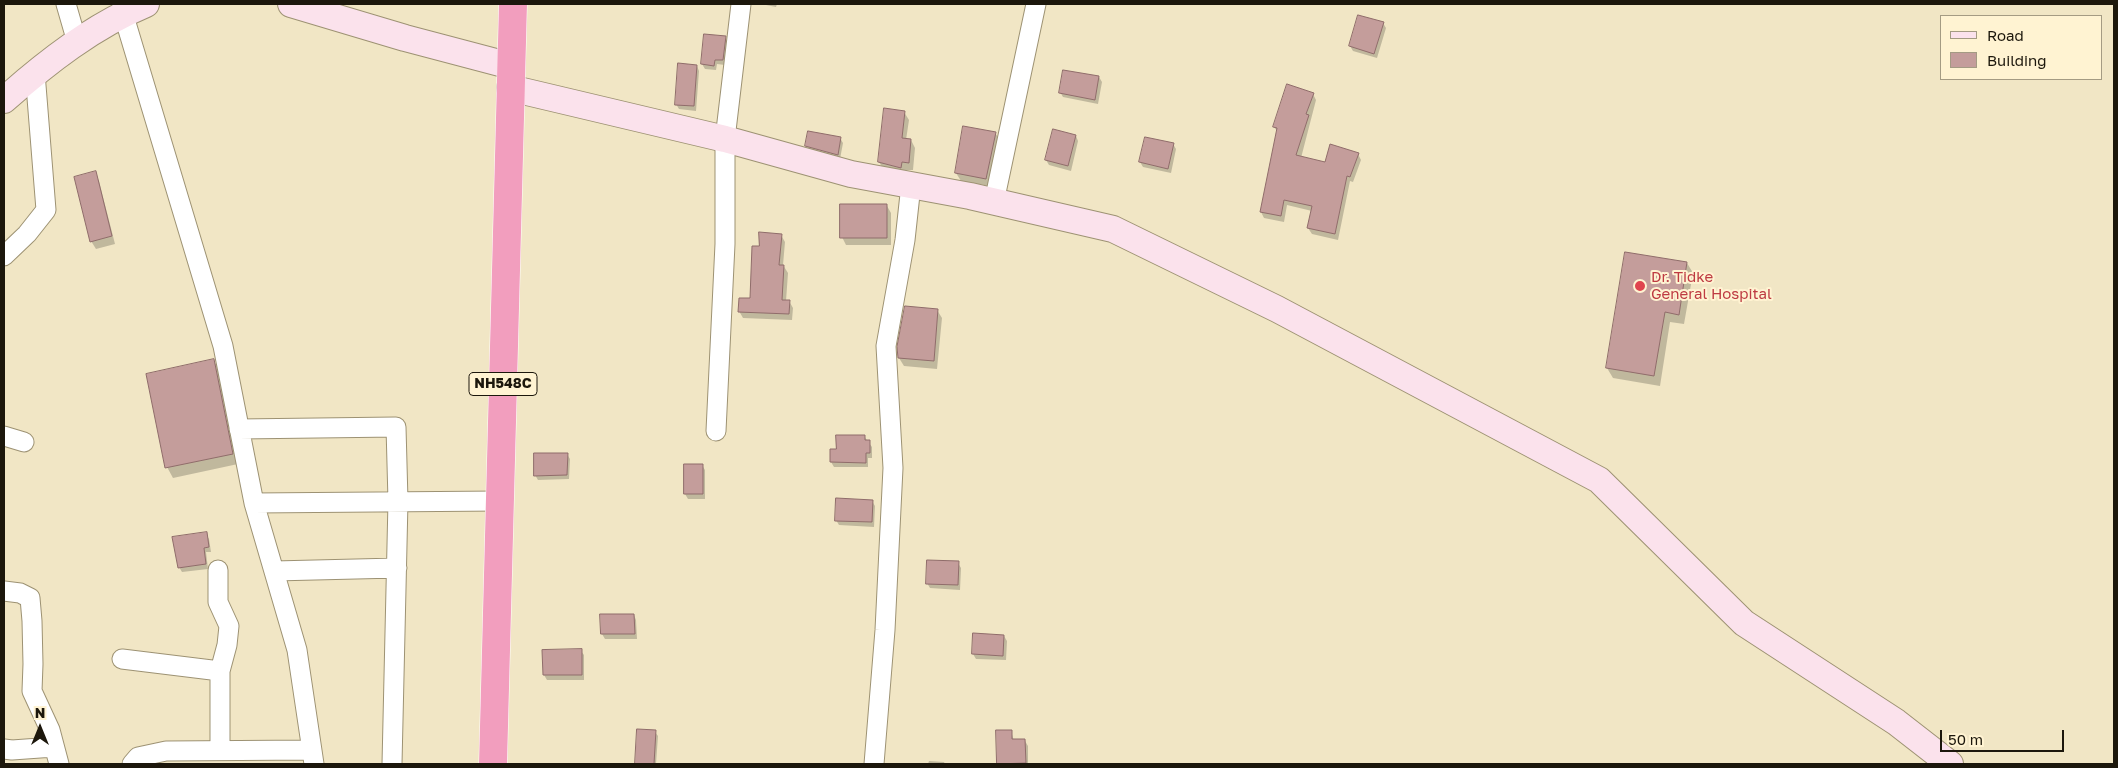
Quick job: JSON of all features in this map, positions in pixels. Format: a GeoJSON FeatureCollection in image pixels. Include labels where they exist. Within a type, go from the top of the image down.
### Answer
{"type":"FeatureCollection","features":[{"type":"Feature","properties":{"kind":"highway","name":"NH548C"},"geometry":{"type":"LineString","coordinates":[[493,764],[513,4]]}},
{"type":"Feature","properties":{"kind":"street"},"geometry":{"type":"LineString","coordinates":[[66,4],[77,42]]}},
{"type":"Feature","properties":{"kind":"street"},"geometry":{"type":"LineString","coordinates":[[291,4],[405,38],[511,77],[851,174],[994,202],[1113,229],[1277,309],[1599,480],[1744,622],[1896,722],[1950,764]]}},
{"type":"Feature","properties":{"kind":"street"},"geometry":{"type":"LineString","coordinates":[[716,431],[725,244],[725,139],[742,4]]}},
{"type":"Feature","properties":{"kind":"street"},"geometry":{"type":"LineString","coordinates":[[994,202],[1036,4]]}},
{"type":"Feature","properties":{"kind":"street"},"geometry":{"type":"LineString","coordinates":[[4,100],[35,73],[130,7],[223,346],[254,502],[297,650],[313,757],[220,750],[166,751],[138,757],[132,764]]}},
{"type":"Feature","properties":{"kind":"street"},"geometry":{"type":"LineString","coordinates":[[4,256],[28,234],[46,210],[35,73]]}},
{"type":"Feature","properties":{"kind":"street"},"geometry":{"type":"LineString","coordinates":[[874,764],[885,630],[893,468],[886,346],[905,240],[911,185]]}},
{"type":"Feature","properties":{"kind":"street"},"geometry":{"type":"LineString","coordinates":[[239,429],[396,427],[398,501],[392,764]]}},
{"type":"Feature","properties":{"kind":"street"},"geometry":{"type":"LineString","coordinates":[[4,436],[24,442]]}},
{"type":"Feature","properties":{"kind":"street"},"geometry":{"type":"LineString","coordinates":[[254,502],[500,501]]}},
{"type":"Feature","properties":{"kind":"street"},"geometry":{"type":"LineString","coordinates":[[274,571],[397,568]]}},
{"type":"Feature","properties":{"kind":"street"},"geometry":{"type":"LineString","coordinates":[[218,570],[218,602],[229,626],[227,645],[220,671],[220,750]]}},
{"type":"Feature","properties":{"kind":"street"},"geometry":{"type":"LineString","coordinates":[[4,592],[20,592],[30,598],[34,664],[32,691],[50,730],[57,756],[4,748]]}},
{"type":"Feature","properties":{"kind":"street"},"geometry":{"type":"LineString","coordinates":[[122,659],[220,671]]}},
{"type":"Feature","properties":{"kind":"building"},"geometry":{"type":"Polygon","coordinates":[[[1358,15],[1384,22],[1374,54],[1349,46],[1358,15]]]}},
{"type":"Feature","properties":{"kind":"building"},"geometry":{"type":"Polygon","coordinates":[[[704,34],[726,36],[723,60],[715,60],[714,66],[701,64],[704,34]]]}},
{"type":"Feature","properties":{"kind":"building"},"geometry":{"type":"Polygon","coordinates":[[[678,63],[697,65],[694,106],[675,105],[678,63]]]}},
{"type":"Feature","properties":{"kind":"building"},"geometry":{"type":"Polygon","coordinates":[[[1063,70],[1099,76],[1095,100],[1059,93],[1063,70]]]}},
{"type":"Feature","properties":{"kind":"building"},"geometry":{"type":"Polygon","coordinates":[[[1287,84],[1314,93],[1306,114],[1309,115],[1296,155],[1325,162],[1330,144],[1359,153],[1350,177],[1347,176],[1335,234],[1307,228],[1312,206],[1284,200],[1281,216],[1260,212],[1277,128],[1273,127],[1287,84]]]}},
{"type":"Feature","properties":{"kind":"building"},"geometry":{"type":"Polygon","coordinates":[[[884,108],[905,111],[902,138],[911,139],[909,163],[902,162],[901,168],[878,162],[884,108]]]}},
{"type":"Feature","properties":{"kind":"building"},"geometry":{"type":"Polygon","coordinates":[[[963,126],[996,132],[986,179],[955,173],[963,126]]]}},
{"type":"Feature","properties":{"kind":"building"},"geometry":{"type":"Polygon","coordinates":[[[1053,129],[1076,135],[1068,166],[1045,160],[1053,129]]]}},
{"type":"Feature","properties":{"kind":"building"},"geometry":{"type":"Polygon","coordinates":[[[808,131],[841,137],[838,155],[805,146],[808,131]]]}},
{"type":"Feature","properties":{"kind":"building"},"geometry":{"type":"Polygon","coordinates":[[[1145,137],[1174,143],[1168,169],[1139,162],[1145,137]]]}},
{"type":"Feature","properties":{"kind":"building"},"geometry":{"type":"Polygon","coordinates":[[[96,171],[112,236],[90,242],[74,177],[96,171]]]}},
{"type":"Feature","properties":{"kind":"building"},"geometry":{"type":"Polygon","coordinates":[[[840,204],[887,204],[887,238],[840,238],[840,204]]]}},
{"type":"Feature","properties":{"kind":"building"},"geometry":{"type":"Polygon","coordinates":[[[759,232],[782,234],[779,265],[784,265],[782,300],[790,300],[789,314],[738,312],[739,298],[750,298],[752,246],[759,246],[759,232]]]}},
{"type":"Feature","properties":{"kind":"building"},"geometry":{"type":"Polygon","coordinates":[[[1625,252],[1687,262],[1679,315],[1665,312],[1654,376],[1606,368],[1625,252]]]}},
{"type":"Feature","properties":{"kind":"building"},"geometry":{"type":"Polygon","coordinates":[[[905,306],[938,309],[934,361],[898,358],[897,347],[905,306]]]}},
{"type":"Feature","properties":{"kind":"building"},"geometry":{"type":"Polygon","coordinates":[[[214,359],[233,454],[165,468],[146,374],[214,359]]]}},
{"type":"Feature","properties":{"kind":"building"},"geometry":{"type":"Polygon","coordinates":[[[836,435],[865,435],[865,440],[870,440],[870,453],[866,453],[866,463],[830,462],[830,449],[836,449],[836,435]]]}},
{"type":"Feature","properties":{"kind":"building"},"geometry":{"type":"Polygon","coordinates":[[[534,453],[568,453],[567,475],[534,476],[534,453]]]}},
{"type":"Feature","properties":{"kind":"building"},"geometry":{"type":"Polygon","coordinates":[[[684,464],[703,464],[703,494],[684,494],[684,464]]]}},
{"type":"Feature","properties":{"kind":"building"},"geometry":{"type":"Polygon","coordinates":[[[836,498],[873,500],[872,522],[835,521],[836,498]]]}},
{"type":"Feature","properties":{"kind":"building"},"geometry":{"type":"Polygon","coordinates":[[[207,532],[209,547],[204,548],[206,564],[178,568],[172,537],[207,532]]]}},
{"type":"Feature","properties":{"kind":"building"},"geometry":{"type":"Polygon","coordinates":[[[927,560],[959,561],[958,585],[926,584],[927,560]]]}},
{"type":"Feature","properties":{"kind":"building"},"geometry":{"type":"Polygon","coordinates":[[[600,614],[634,614],[635,634],[601,634],[600,614]]]}},
{"type":"Feature","properties":{"kind":"building"},"geometry":{"type":"Polygon","coordinates":[[[973,633],[1004,635],[1003,656],[972,654],[973,633]]]}},
{"type":"Feature","properties":{"kind":"building"},"geometry":{"type":"Polygon","coordinates":[[[582,649],[582,675],[543,675],[542,650],[582,649]]]}},
{"type":"Feature","properties":{"kind":"building"},"geometry":{"type":"Polygon","coordinates":[[[637,729],[656,730],[654,764],[635,764],[637,729]]]}},
{"type":"Feature","properties":{"kind":"building"},"geometry":{"type":"Polygon","coordinates":[[[996,730],[1012,730],[1012,739],[1025,739],[1026,763],[997,764],[996,730]]]}},
{"type":"Feature","properties":{"kind":"place","name":"Dr. Tidke General Hospital"},"geometry":{"type":"Point","coordinates":[1640,286]}}]}
